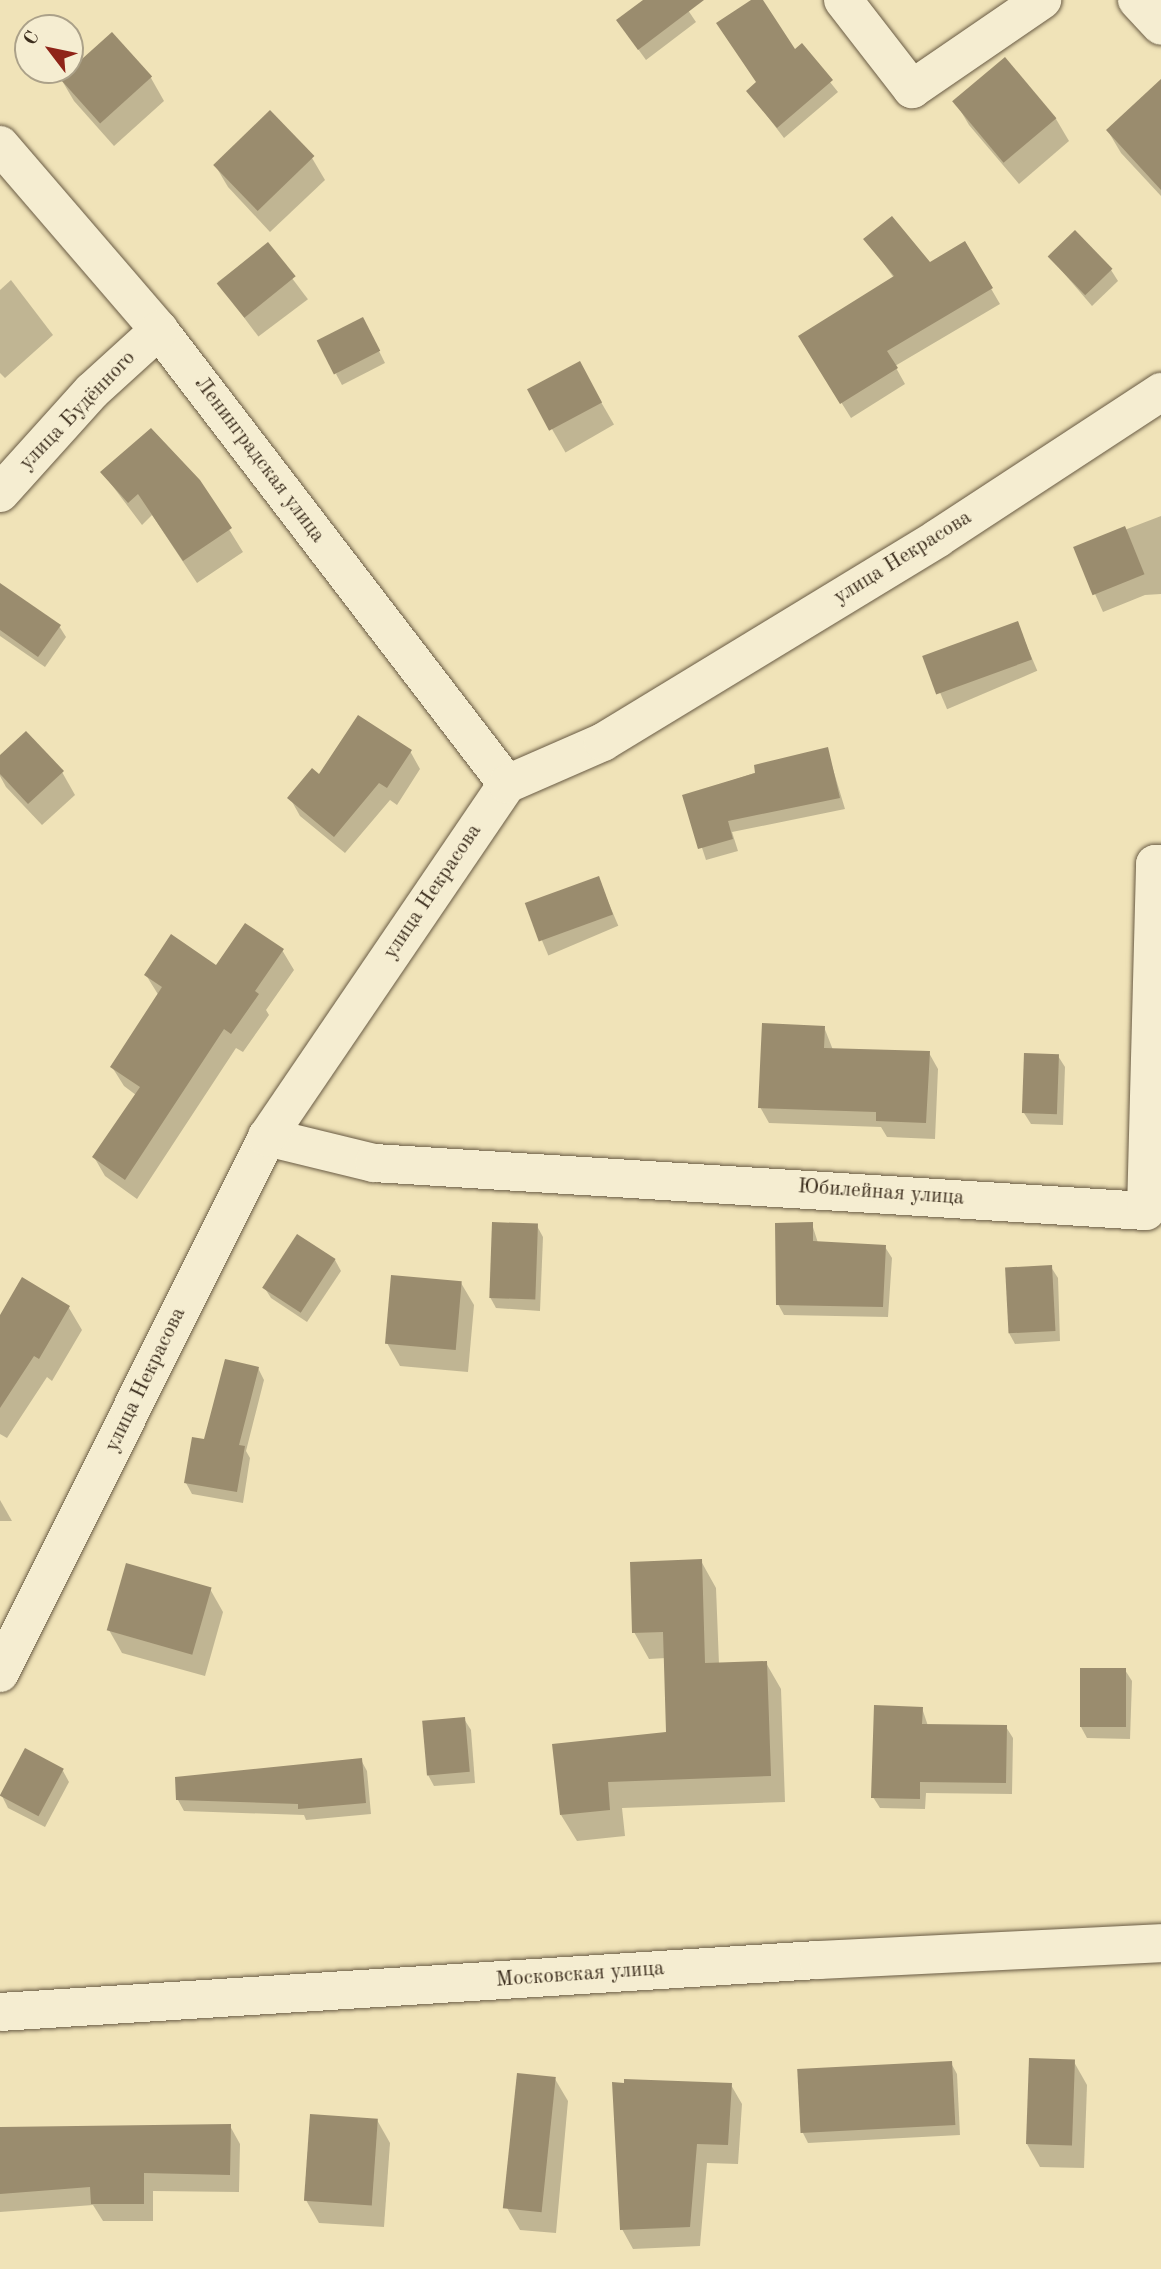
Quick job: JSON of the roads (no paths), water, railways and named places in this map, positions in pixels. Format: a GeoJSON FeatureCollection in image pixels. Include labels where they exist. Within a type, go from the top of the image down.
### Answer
{"type":"FeatureCollection","features":[{"type":"Feature","properties":{"kind":"street"},"geometry":{"type":"LineString","coordinates":[[843,0],[912,89],[1042,0]]}},
{"type":"Feature","properties":{"kind":"street"},"geometry":{"type":"LineString","coordinates":[[1137,0],[1161,26]]}},
{"type":"Feature","properties":{"kind":"street","name":"Ленинградская улица"},"geometry":{"type":"LineString","coordinates":[[0,145],[159,330],[507,784]]}},
{"type":"Feature","properties":{"kind":"street","name":"улица Будённого"},"geometry":{"type":"LineString","coordinates":[[0,493],[92,391],[159,330]]}},
{"type":"Feature","properties":{"kind":"street","name":"улица Некрасова"},"geometry":{"type":"LineString","coordinates":[[0,1673],[267,1138],[507,784],[603,742],[938,538],[1161,392]]}},
{"type":"Feature","properties":{"kind":"street","name":"Юбилейная улица"},"geometry":{"type":"LineString","coordinates":[[267,1138],[374,1163],[1146,1211],[1155,864],[1161,864]]}},
{"type":"Feature","properties":{"kind":"street","name":"Московская улица"},"geometry":{"type":"LineString","coordinates":[[0,2012],[818,1960],[1161,1943]]}}]}
